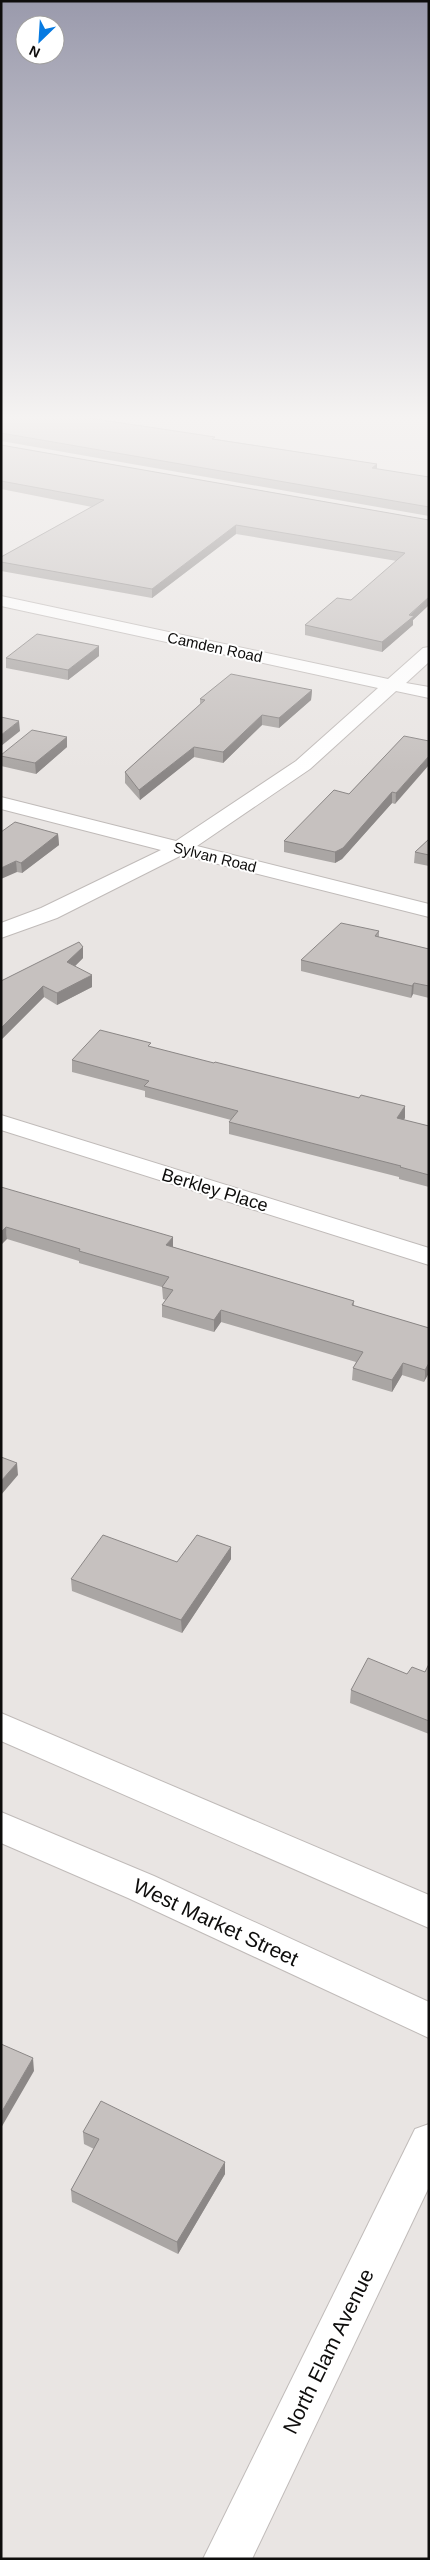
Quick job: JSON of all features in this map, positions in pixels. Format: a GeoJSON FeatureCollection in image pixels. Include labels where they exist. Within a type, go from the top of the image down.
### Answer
{"type":"FeatureCollection","features":[{"type":"Feature","properties":{"kind":"street","name":"Camden Road"},"geometry":{"type":"LineString","coordinates":[[1,601],[429,693]]}},
{"type":"Feature","properties":{"kind":"street"},"geometry":{"type":"LineString","coordinates":[[1,931],[49,913],[180,848],[303,765],[429,652]]}},
{"type":"Feature","properties":{"kind":"street","name":"Sylvan Road"},"geometry":{"type":"LineString","coordinates":[[1,803],[429,911]]}},
{"type":"Feature","properties":{"kind":"street","name":"Berkley Place"},"geometry":{"type":"LineString","coordinates":[[1,1122],[429,1257]]}},
{"type":"Feature","properties":{"kind":"street"},"geometry":{"type":"LineString","coordinates":[[1,1726],[429,1912]]}},
{"type":"Feature","properties":{"kind":"street","name":"West Market Street"},"geometry":{"type":"LineString","coordinates":[[1,1827],[141,1887],[429,2021]]}},
{"type":"Feature","properties":{"kind":"street","name":"North Elam Avenue"},"geometry":{"type":"LineString","coordinates":[[226,2559],[429,2143]]}},
{"type":"Feature","properties":{"kind":"building"},"geometry":{"type":"Polygon","coordinates":[[[42,534],[224,534],[152,589],[1,562],[1,557],[42,534]]]}},
{"type":"Feature","properties":{"kind":"building"},"geometry":{"type":"Polygon","coordinates":[[[293,534],[429,534],[429,597],[409,615],[414,616],[382,642],[305,625],[337,598],[351,600],[405,553],[293,534]]]}},
{"type":"Feature","properties":{"kind":"building"},"geometry":{"type":"Polygon","coordinates":[[[37,634],[99,646],[68,670],[6,658],[37,634]]]}},
{"type":"Feature","properties":{"kind":"building"},"geometry":{"type":"Polygon","coordinates":[[[231,674],[312,690],[279,718],[262,715],[223,752],[194,747],[139,790],[125,772],[205,700],[200,699],[231,674]]]}},
{"type":"Feature","properties":{"kind":"building"},"geometry":{"type":"Polygon","coordinates":[[[1,717],[19,721],[1,735],[1,717]]]}},
{"type":"Feature","properties":{"kind":"building"},"geometry":{"type":"Polygon","coordinates":[[[32,730],[67,737],[35,763],[1,756],[1,755],[32,730]]]}},
{"type":"Feature","properties":{"kind":"building"},"geometry":{"type":"Polygon","coordinates":[[[404,736],[429,741],[429,756],[396,793],[392,792],[343,848],[335,852],[284,841],[334,790],[349,794],[404,736]]]}},
{"type":"Feature","properties":{"kind":"building"},"geometry":{"type":"Polygon","coordinates":[[[15,822],[58,834],[21,863],[16,861],[1,868],[1,832],[15,822]]]}},
{"type":"Feature","properties":{"kind":"building"},"geometry":{"type":"Polygon","coordinates":[[[429,839],[429,855],[415,852],[429,839]]]}},
{"type":"Feature","properties":{"kind":"building"},"geometry":{"type":"Polygon","coordinates":[[[341,923],[379,931],[375,936],[429,949],[429,986],[414,983],[412,986],[301,960],[341,923]]]}},
{"type":"Feature","properties":{"kind":"building"},"geometry":{"type":"Polygon","coordinates":[[[79,942],[83,947],[67,962],[92,975],[57,993],[43,986],[1,1028],[1,981],[79,942]]]}},
{"type":"Feature","properties":{"kind":"building"},"geometry":{"type":"Polygon","coordinates":[[[100,1030],[151,1043],[148,1046],[214,1063],[359,1098],[361,1095],[405,1106],[397,1118],[429,1126],[429,1175],[401,1166],[229,1122],[238,1111],[144,1086],[149,1081],[72,1060],[100,1030]]]}},
{"type":"Feature","properties":{"kind":"building"},"geometry":{"type":"Polygon","coordinates":[[[1,1187],[173,1237],[166,1245],[354,1301],[352,1305],[429,1328],[429,1363],[425,1370],[403,1363],[392,1380],[353,1368],[363,1352],[221,1310],[214,1320],[162,1305],[173,1290],[162,1287],[169,1277],[79,1251],[80,1249],[6,1227],[1,1232],[1,1187]]]}},
{"type":"Feature","properties":{"kind":"building"},"geometry":{"type":"Polygon","coordinates":[[[1,1457],[17,1463],[1,1481],[1,1457]]]}},
{"type":"Feature","properties":{"kind":"building"},"geometry":{"type":"Polygon","coordinates":[[[103,1535],[177,1562],[197,1535],[231,1547],[181,1620],[71,1579],[103,1535]]]}},
{"type":"Feature","properties":{"kind":"building"},"geometry":{"type":"Polygon","coordinates":[[[368,1658],[407,1674],[412,1667],[425,1672],[429,1664],[429,1721],[351,1690],[368,1658]]]}},
{"type":"Feature","properties":{"kind":"building"},"geometry":{"type":"Polygon","coordinates":[[[1,2044],[33,2058],[1,2113],[1,2044]]]}},
{"type":"Feature","properties":{"kind":"building"},"geometry":{"type":"Polygon","coordinates":[[[101,2101],[225,2162],[177,2242],[71,2190],[99,2139],[83,2132],[101,2101]]]}}]}
